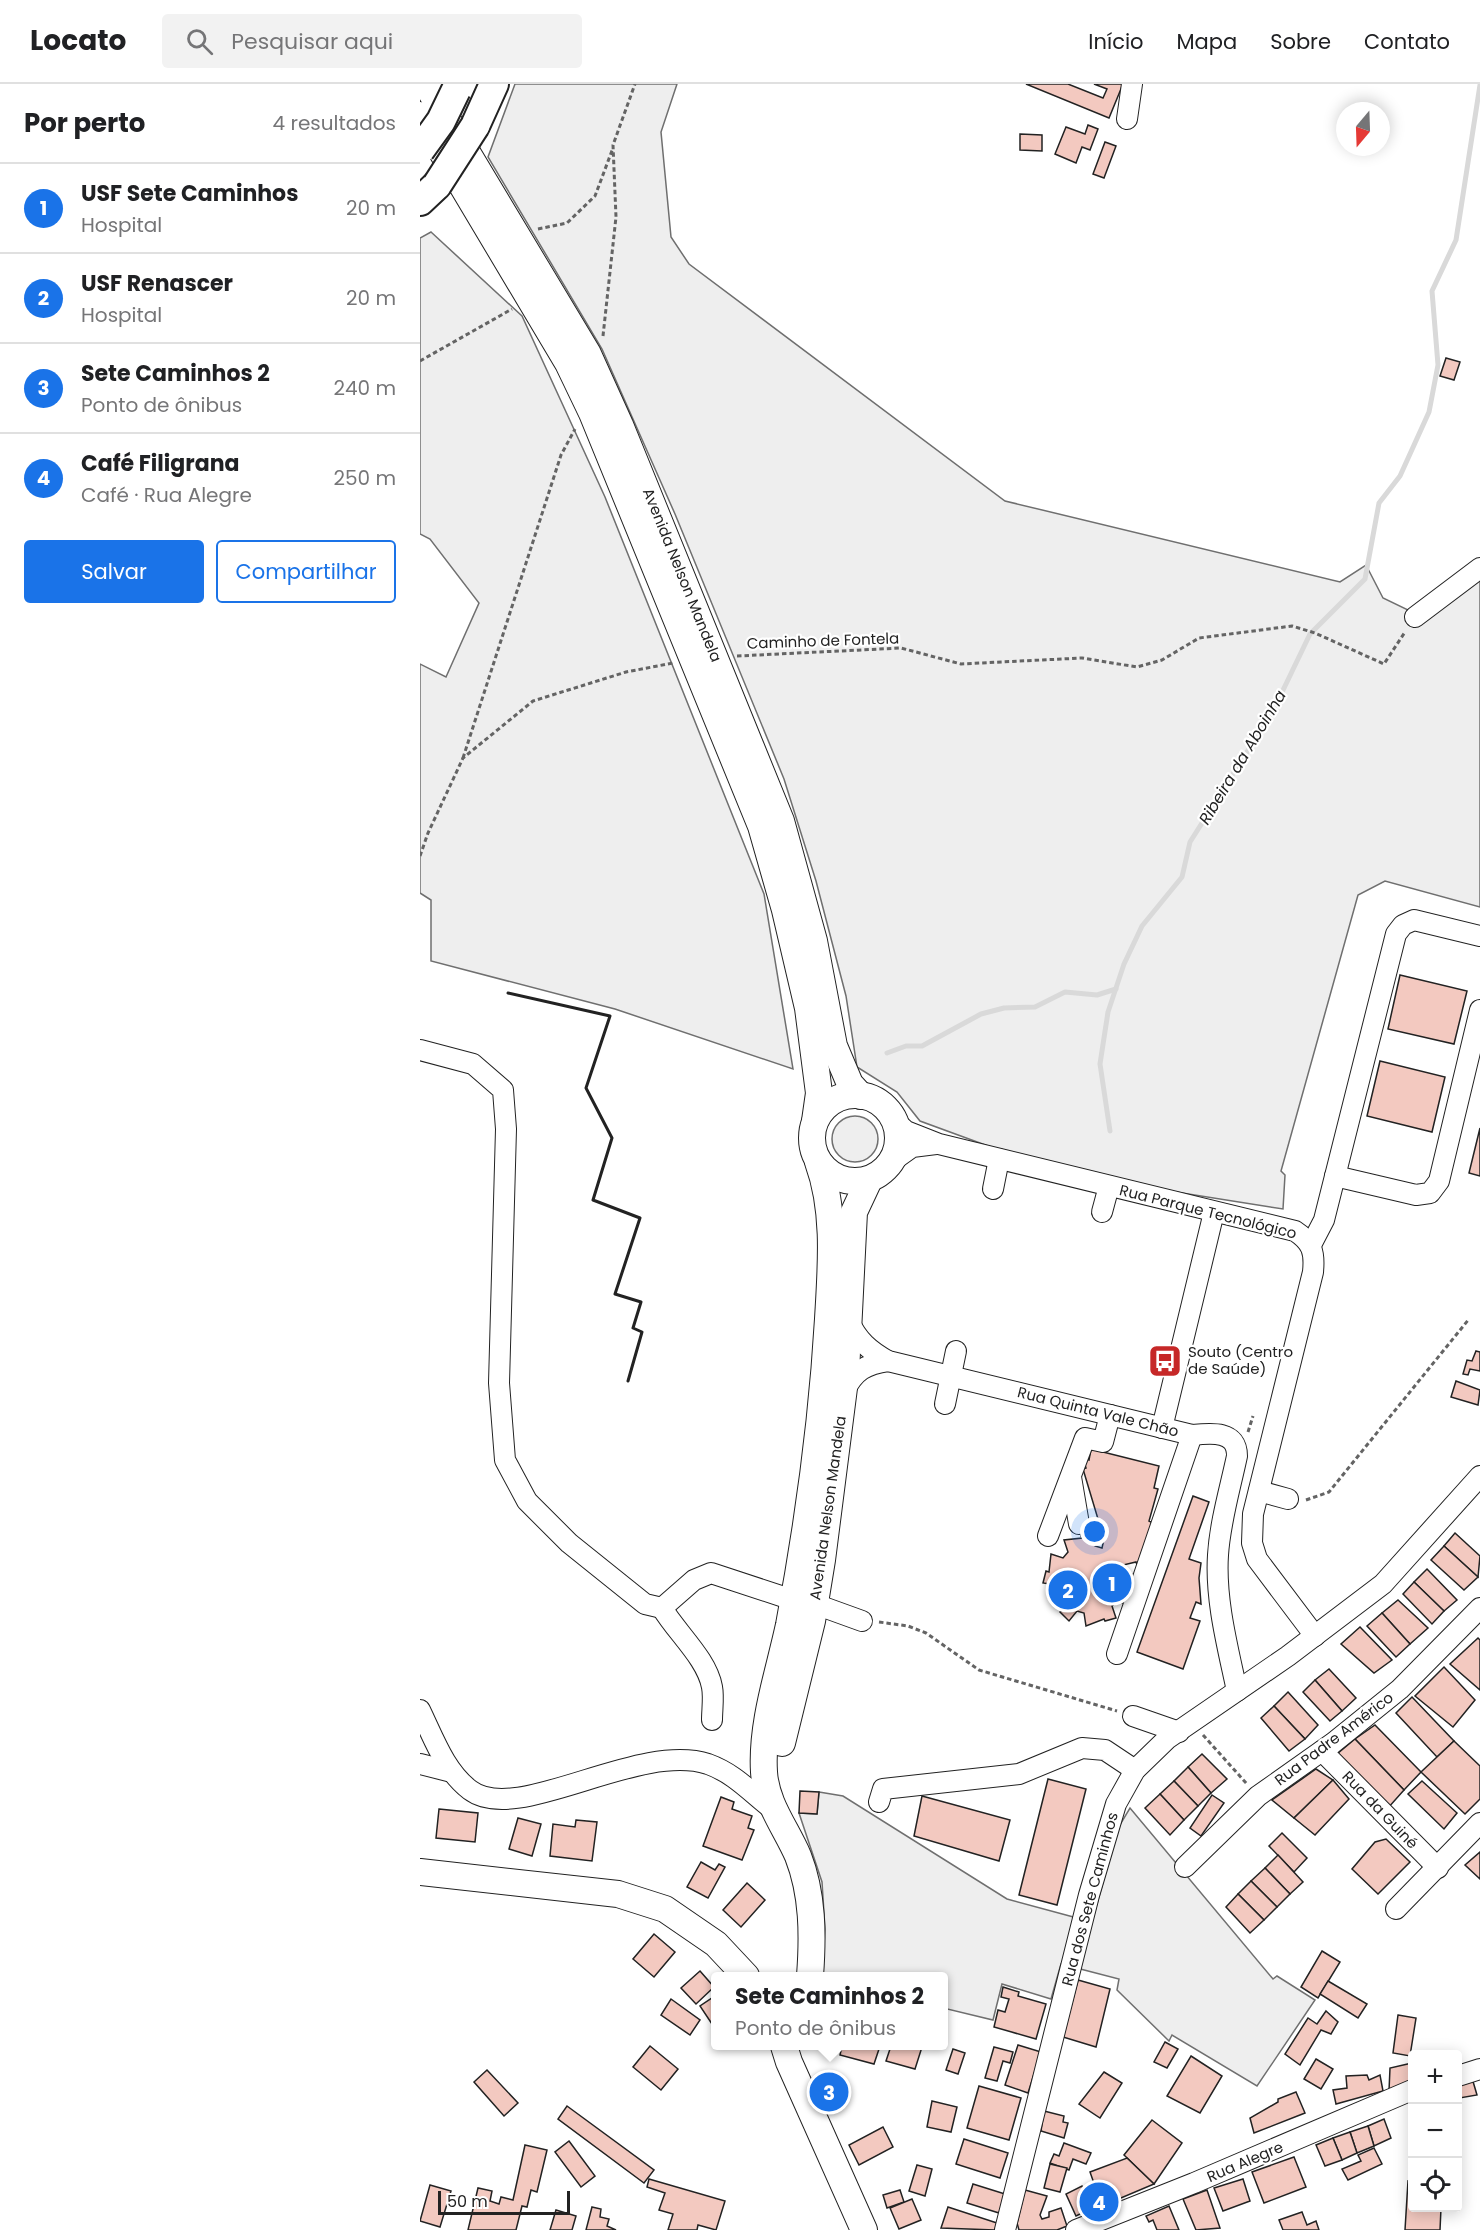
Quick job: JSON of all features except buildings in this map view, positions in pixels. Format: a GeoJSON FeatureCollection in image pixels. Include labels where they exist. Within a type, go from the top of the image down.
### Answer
{"type":"FeatureCollection","features":[{"type":"Feature","properties":{"kind":"highway"},"geometry":{"type":"LineString","coordinates":[[420,150],[441,121],[457,87]]}},
{"type":"Feature","properties":{"kind":"highway"},"geometry":{"type":"LineString","coordinates":[[429,193],[475,126],[492,88]]}},
{"type":"Feature","properties":{"kind":"main road","name":"Avenida Nelson Mandela"},"geometry":{"type":"LineString","coordinates":[[426,84],[588,354],[620,425],[781,821],[814,941],[834,1046],[850,1084],[861,1096]]}},
{"type":"Feature","properties":{"kind":"main road","name":"Avenida Nelson Mandela"},"geometry":{"type":"LineString","coordinates":[[420,115],[568,363],[592,413],[748,793],[775,871],[808,1008],[819,1093],[815,1121]]}},
{"type":"Feature","properties":{"kind":"main road"},"geometry":{"type":"LineString","coordinates":[[847,1096],[861,1096],[881,1104],[894,1120],[898,1142],[891,1162],[882,1173],[869,1180],[855,1182],[828,1173],[818,1162],[813,1146],[815,1121],[823,1109],[834,1101],[847,1096]]}},
{"type":"Feature","properties":{"kind":"main road","name":"Avenida Nelson Mandela"},"geometry":{"type":"LineString","coordinates":[[788,1836],[775,1811],[764,1773],[765,1748],[777,1677],[804,1602],[829,1302],[829,1199],[818,1162]]}},
{"type":"Feature","properties":{"kind":"main road","name":"Avenida Nelson Mandela"},"geometry":{"type":"LineString","coordinates":[[788,1836],[780,1777],[782,1745],[804,1602],[844,1394],[854,1212],[869,1180]]}},
{"type":"Feature","properties":{"kind":"main road"},"geometry":{"type":"LineString","coordinates":[[788,1836],[798,1857],[809,1897],[808,1972]]}},
{"type":"Feature","properties":{"kind":"main road"},"geometry":{"type":"LineString","coordinates":[[420,1872],[618,1894],[665,1909],[716,1944],[741,1972]]}},
{"type":"Feature","properties":{"kind":"main road"},"geometry":{"type":"LineString","coordinates":[[789,2051],[864,2230]]}},
{"type":"Feature","properties":{"kind":"street"},"geometry":{"type":"LineString","coordinates":[[1128,118],[1132,84]]}},
{"type":"Feature","properties":{"kind":"street"},"geometry":{"type":"LineString","coordinates":[[1414,617],[1480,568]]}},
{"type":"Feature","properties":{"kind":"street"},"geometry":{"type":"LineString","coordinates":[[1311,1245],[1324,1220],[1396,934],[1403,925],[1414,920],[1480,936]]}},
{"type":"Feature","properties":{"kind":"street"},"geometry":{"type":"LineString","coordinates":[[1335,1176],[1416,1195],[1430,1193],[1439,1181],[1480,1010]]}},
{"type":"Feature","properties":{"kind":"street"},"geometry":{"type":"LineString","coordinates":[[420,1050],[473,1064],[503,1090],[506,1129],[499,1383],[505,1460],[527,1501],[569,1543],[645,1604],[662,1608],[676,1631],[702,1661],[712,1688],[712,1720]]}},
{"type":"Feature","properties":{"kind":"street","name":"Rua Parque Tecnológico"},"geometry":{"type":"LineString","coordinates":[[894,1120],[906,1131],[939,1144],[1295,1231],[1311,1245],[1314,1256],[1313,1272],[1253,1514],[1252,1543],[1257,1559],[1315,1636]]}},
{"type":"Feature","properties":{"kind":"street","name":"Rua Parque Tecnológico"},"geometry":{"type":"LineString","coordinates":[[891,1162],[912,1147],[939,1144]]}},
{"type":"Feature","properties":{"kind":"street"},"geometry":{"type":"LineString","coordinates":[[993,1189],[999,1159]]}},
{"type":"Feature","properties":{"kind":"street"},"geometry":{"type":"LineString","coordinates":[[1102,1212],[1109,1186]]}},
{"type":"Feature","properties":{"kind":"street"},"geometry":{"type":"LineString","coordinates":[[1162,1428],[1214,1212]]}},
{"type":"Feature","properties":{"kind":"street","name":"Rua Quinta Vale Chão"},"geometry":{"type":"LineString","coordinates":[[849,1321],[861,1342],[874,1354],[888,1360],[1192,1435],[1215,1432],[1230,1438],[1237,1447],[1218,1557],[1219,1592],[1237,1691]]}},
{"type":"Feature","properties":{"kind":"street"},"geometry":{"type":"LineString","coordinates":[[945,1404],[956,1351]]}},
{"type":"Feature","properties":{"kind":"street"},"geometry":{"type":"LineString","coordinates":[[844,1394],[857,1371],[868,1364],[888,1360]]}},
{"type":"Feature","properties":{"kind":"street"},"geometry":{"type":"LineString","coordinates":[[1048,1536],[1084,1438],[1103,1442],[1110,1415]]}},
{"type":"Feature","properties":{"kind":"street"},"geometry":{"type":"LineString","coordinates":[[1117,1654],[1192,1435]]}},
{"type":"Feature","properties":{"kind":"street"},"geometry":{"type":"LineString","coordinates":[[1071,1474],[1079,1524]]}},
{"type":"Feature","properties":{"kind":"street","name":"Rua dos Sete Caminhos"},"geometry":{"type":"LineString","coordinates":[[1007,2228],[1089,1895],[1116,1804],[1135,1770],[1167,1739],[1315,1636],[1383,1584],[1480,1476]]}},
{"type":"Feature","properties":{"kind":"street"},"geometry":{"type":"LineString","coordinates":[[1259,1491],[1287,1499]]}},
{"type":"Feature","properties":{"kind":"street"},"geometry":{"type":"LineString","coordinates":[[662,1608],[694,1580],[711,1573],[862,1621]]}},
{"type":"Feature","properties":{"kind":"street","name":"Rua Padre Américo"},"geometry":{"type":"LineString","coordinates":[[1185,1867],[1258,1796],[1322,1751],[1400,1689],[1480,1608]]}},
{"type":"Feature","properties":{"kind":"street"},"geometry":{"type":"LineString","coordinates":[[731,1775],[746,1771],[753,1764],[760,1725],[777,1677]]}},
{"type":"Feature","properties":{"kind":"street"},"geometry":{"type":"LineString","coordinates":[[420,1710],[452,1772],[472,1792],[491,1800],[508,1801],[534,1796],[616,1769],[659,1761],[707,1764],[731,1775],[775,1811]]}},
{"type":"Feature","properties":{"kind":"street"},"geometry":{"type":"LineString","coordinates":[[1133,1716],[1186,1727]]}},
{"type":"Feature","properties":{"kind":"street"},"geometry":{"type":"LineString","coordinates":[[879,1802],[883,1789],[1019,1774],[1082,1748],[1105,1750],[1135,1770]]}},
{"type":"Feature","properties":{"kind":"street","name":"Rua da Guiné"},"geometry":{"type":"LineString","coordinates":[[1322,1751],[1438,1868]]}},
{"type":"Feature","properties":{"kind":"street"},"geometry":{"type":"LineString","coordinates":[[420,1764],[452,1772]]}},
{"type":"Feature","properties":{"kind":"street"},"geometry":{"type":"LineString","coordinates":[[1396,1909],[1480,1823]]}},
{"type":"Feature","properties":{"kind":"street"},"geometry":{"type":"LineString","coordinates":[[1462,2075],[1480,2069]]}},
{"type":"Feature","properties":{"kind":"street","name":"Rua Alegre"},"geometry":{"type":"LineString","coordinates":[[1076,2230],[1194,2184],[1408,2092]]}},
{"type":"Feature","properties":{"kind":"path"},"geometry":{"type":"LineString","coordinates":[[528,231],[567,223],[595,196],[634,84]]}},
{"type":"Feature","properties":{"kind":"path"},"geometry":{"type":"LineString","coordinates":[[602,345],[616,218],[614,145]]}},
{"type":"Feature","properties":{"kind":"path"},"geometry":{"type":"LineString","coordinates":[[420,361],[518,305]]}},
{"type":"Feature","properties":{"kind":"path"},"geometry":{"type":"LineString","coordinates":[[420,856],[463,758],[561,455],[575,428]]}},
{"type":"Feature","properties":{"kind":"path","name":"Caminho de Fontela"},"geometry":{"type":"LineString","coordinates":[[729,656],[902,648],[961,664],[1082,658],[1137,667],[1162,660],[1199,638],[1292,626],[1315,633],[1384,664],[1414,617]]}},
{"type":"Feature","properties":{"kind":"path"},"geometry":{"type":"LineString","coordinates":[[463,758],[533,701],[626,672],[681,662]]}},
{"type":"Feature","properties":{"kind":"path"},"geometry":{"type":"LineString","coordinates":[[1287,1499],[1312,1500],[1329,1492],[1469,1319]]}},
{"type":"Feature","properties":{"kind":"path"},"geometry":{"type":"LineString","coordinates":[[1246,1439],[1252,1416]]}},
{"type":"Feature","properties":{"kind":"path"},"geometry":{"type":"LineString","coordinates":[[862,1621],[908,1626],[926,1633],[980,1670],[1133,1716]]}},
{"type":"Feature","properties":{"kind":"path"},"geometry":{"type":"LineString","coordinates":[[1186,1727],[1258,1796]]}},
{"type":"Feature","properties":{"kind":"shaded area"},"geometry":{"type":"Polygon","coordinates":[[[515,84],[677,84],[661,132],[671,237],[689,264],[1005,501],[1340,582],[1366,565],[1383,598],[1414,613],[1480,580],[1480,907],[1385,881],[1358,895],[1281,1171],[1285,1175],[1283,1209],[1100,1180],[999,1150],[920,1121],[897,1092],[857,1067],[846,996],[816,881],[784,779],[675,514],[602,349],[488,157],[515,84]]]}},
{"type":"Feature","properties":{"kind":"shaded area"},"geometry":{"type":"Polygon","coordinates":[[[431,232],[522,316],[605,497],[764,894],[793,1069],[615,1009],[431,961],[431,900],[420,893],[420,664],[446,677],[479,603],[430,539],[420,534],[420,238],[431,232]]]}},
{"type":"Feature","properties":{"kind":"shaded area"},"geometry":{"type":"Polygon","coordinates":[[[855,1116],[871,1123],[878,1139],[871,1155],[855,1162],[839,1155],[832,1139],[839,1123],[855,1116]]]}},
{"type":"Feature","properties":{"kind":"shaded area"},"geometry":{"type":"Polygon","coordinates":[[[819,1792],[843,1796],[1007,1899],[1092,1922],[1118,1828],[1130,1808],[1273,1979],[1277,1976],[1315,2000],[1257,2086],[1172,2035],[1169,2041],[1117,1990],[1119,1979],[1061,1964],[1051,1999],[1002,1984],[993,2020],[948,2009],[948,1972],[822,1972],[825,1929],[822,1882],[799,1813],[817,1814],[819,1792]]]}},
{"type":"Feature","properties":{"kind":"waterway","name":"Ribeira da Aboinha"},"geometry":{"type":"LineString","coordinates":[[1110,1131],[1100,1064],[1108,1012],[1124,964],[1142,926],[1182,877],[1190,842],[1273,711],[1310,634],[1365,579],[1379,503],[1400,476],[1429,412],[1438,365],[1432,291],[1456,240],[1480,85]]}},
{"type":"Feature","properties":{"kind":"waterway"},"geometry":{"type":"LineString","coordinates":[[887,1053],[906,1046],[922,1046],[981,1014],[1004,1008],[1035,1007],[1065,992],[1097,995],[1116,989]]}},
{"type":"Feature","properties":{"kind":"wall"},"geometry":{"type":"LineString","coordinates":[[508,993],[610,1016],[586,1088],[612,1138],[593,1200],[640,1218],[615,1294],[641,1302],[633,1328],[642,1332],[628,1381]]}},
{"type":"Feature","properties":{"kind":"place","name":"Souto (Centro de Saúde)"},"geometry":{"type":"Point","coordinates":[1165,1361]}},
{"type":"Feature","properties":{"kind":"place","name":"USF Sete Caminhos"},"geometry":{"type":"Point","coordinates":[1112,1583]}},
{"type":"Feature","properties":{"kind":"place","name":"USF Renascer"},"geometry":{"type":"Point","coordinates":[1068,1590]}},
{"type":"Feature","properties":{"kind":"place","name":"Sete Caminhos 2"},"geometry":{"type":"Point","coordinates":[829,2092]}},
{"type":"Feature","properties":{"kind":"place","name":"Café Filigrana"},"geometry":{"type":"Point","coordinates":[1099,2202]}}]}
